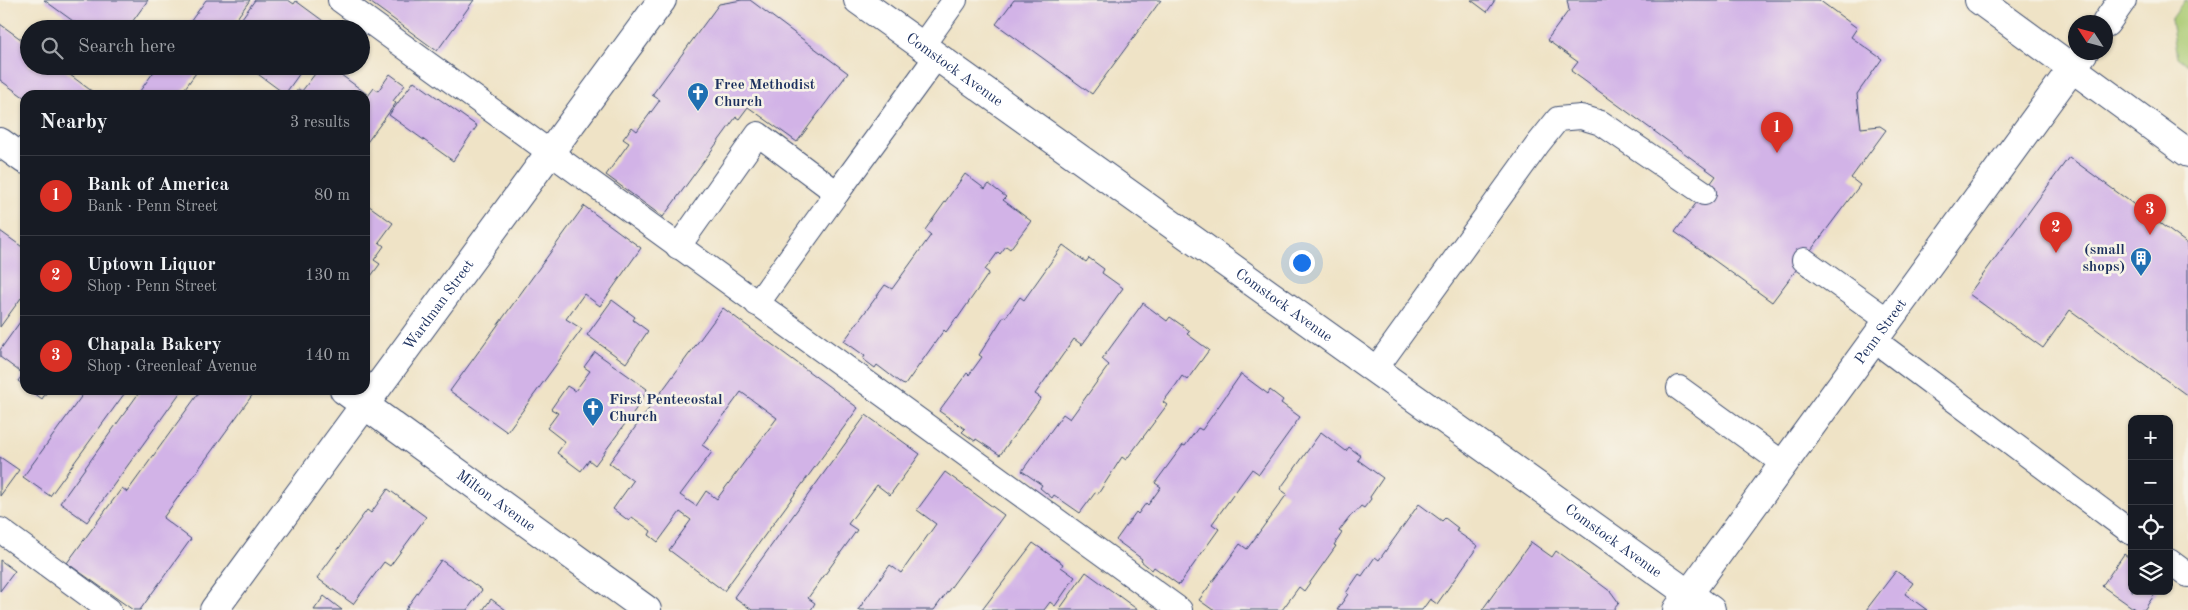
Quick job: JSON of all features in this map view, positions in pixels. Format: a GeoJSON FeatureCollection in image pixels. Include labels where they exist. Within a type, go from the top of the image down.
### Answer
{"type":"FeatureCollection","features":[{"type":"Feature","properties":{"kind":"street","name":"Wardman Street"},"geometry":{"type":"LineString","coordinates":[[370,378],[549,154],[662,0]]}},
{"type":"Feature","properties":{"kind":"street","name":"Comstock Avenue"},"geometry":{"type":"LineString","coordinates":[[858,0],[1375,370],[1683,602],[1711,610]]}},
{"type":"Feature","properties":{"kind":"street"},"geometry":{"type":"LineString","coordinates":[[2112,15],[2122,0]]}},
{"type":"Feature","properties":{"kind":"street"},"geometry":{"type":"LineString","coordinates":[[1990,3],[2078,61],[2188,153]]}},
{"type":"Feature","properties":{"kind":"street","name":"Penn Street"},"geometry":{"type":"LineString","coordinates":[[1683,602],[2078,61]]}},
{"type":"Feature","properties":{"kind":"street"},"geometry":{"type":"LineString","coordinates":[[0,142],[20,156]]}},
{"type":"Feature","properties":{"kind":"street","name":"Wardman Street"},"geometry":{"type":"LineString","coordinates":[[214,610],[354,398]]}},
{"type":"Feature","properties":{"kind":"street","name":"Milton Avenue"},"geometry":{"type":"LineString","coordinates":[[354,398],[648,610]]}},
{"type":"Feature","properties":{"kind":"lane"},"geometry":{"type":"LineString","coordinates":[[340,0],[367,20]]}},
{"type":"Feature","properties":{"kind":"lane"},"geometry":{"type":"LineString","coordinates":[[757,304],[837,193],[929,51],[956,0]]}},
{"type":"Feature","properties":{"kind":"lane"},"geometry":{"type":"LineString","coordinates":[[370,22],[549,154],[1180,610]]}},
{"type":"Feature","properties":{"kind":"lane"},"geometry":{"type":"LineString","coordinates":[[1375,370],[1502,193],[1558,119],[1581,117],[1601,122],[1704,193]]}},
{"type":"Feature","properties":{"kind":"lane"},"geometry":{"type":"LineString","coordinates":[[678,247],[758,134],[837,193]]}},
{"type":"Feature","properties":{"kind":"lane"},"geometry":{"type":"LineString","coordinates":[[1804,260],[1881,331],[2128,530]]}},
{"type":"Feature","properties":{"kind":"lane"},"geometry":{"type":"LineString","coordinates":[[1679,388],[1784,464]]}},
{"type":"Feature","properties":{"kind":"lane"},"geometry":{"type":"LineString","coordinates":[[0,530],[110,610]]}},
{"type":"Feature","properties":{"kind":"lane"},"geometry":{"type":"LineString","coordinates":[[2173,564],[2188,575]]}},
{"type":"Feature","properties":{"kind":"green space"},"geometry":{"type":"Polygon","coordinates":[[[2185,0],[2188,0],[2188,65],[2177,57],[2171,20],[2185,0]]]}},
{"type":"Feature","properties":{"kind":"building"},"geometry":{"type":"Polygon","coordinates":[[[44,0],[148,0],[134,20],[72,20],[44,0]]]}},
{"type":"Feature","properties":{"kind":"building"},"geometry":{"type":"Polygon","coordinates":[[[206,0],[250,0],[236,20],[192,20],[206,0]]]}},
{"type":"Feature","properties":{"kind":"building"},"geometry":{"type":"Polygon","coordinates":[[[255,0],[288,0],[294,4],[296,1],[322,20],[241,20],[255,0]]]}},
{"type":"Feature","properties":{"kind":"building"},"geometry":{"type":"Polygon","coordinates":[[[367,0],[474,0],[437,51],[367,0]]]}},
{"type":"Feature","properties":{"kind":"building","name":"Free Methodist Church"},"geometry":{"type":"Polygon","coordinates":[[[750,0],[848,73],[797,142],[748,107],[739,119],[736,117],[663,217],[606,175],[629,143],[623,139],[632,127],[637,131],[660,100],[652,95],[719,4],[750,0]]]}},
{"type":"Feature","properties":{"kind":"building"},"geometry":{"type":"Polygon","coordinates":[[[1014,0],[1161,0],[1092,94],[996,24],[1014,0]]]}},
{"type":"Feature","properties":{"kind":"building"},"geometry":{"type":"Polygon","coordinates":[[[1471,0],[1495,0],[1487,12],[1471,0]]]}},
{"type":"Feature","properties":{"kind":"building"},"geometry":{"type":"Polygon","coordinates":[[[1567,0],[1819,0],[1857,28],[1851,37],[1882,59],[1857,94],[1861,128],[1880,126],[1886,130],[1851,178],[1860,185],[1772,302],[1675,232],[1716,176],[1571,71],[1578,62],[1547,40],[1569,10],[1567,0]]]}},
{"type":"Feature","properties":{"kind":"building"},"geometry":{"type":"Polygon","coordinates":[[[0,24],[20,38],[20,75],[70,75],[90,90],[20,90],[20,94],[0,80],[0,24]]]}},
{"type":"Feature","properties":{"kind":"building"},"geometry":{"type":"Polygon","coordinates":[[[390,74],[405,85],[393,101],[396,103],[370,138],[370,93],[374,88],[378,91],[390,74]]]}},
{"type":"Feature","properties":{"kind":"building"},"geometry":{"type":"Polygon","coordinates":[[[151,75],[194,75],[184,90],[141,90],[151,75]]]}},
{"type":"Feature","properties":{"kind":"building"},"geometry":{"type":"Polygon","coordinates":[[[259,75],[299,75],[288,90],[280,90],[259,75]]]}},
{"type":"Feature","properties":{"kind":"building"},"geometry":{"type":"Polygon","coordinates":[[[314,75],[341,75],[362,90],[303,90],[314,75]]]}},
{"type":"Feature","properties":{"kind":"building"},"geometry":{"type":"Polygon","coordinates":[[[414,81],[477,126],[453,161],[389,115],[414,81]]]}},
{"type":"Feature","properties":{"kind":"building"},"geometry":{"type":"Polygon","coordinates":[[[2069,157],[2188,244],[2188,396],[2070,310],[2043,348],[1969,294],[2069,157]]]}},
{"type":"Feature","properties":{"kind":"building"},"geometry":{"type":"Polygon","coordinates":[[[965,174],[985,189],[989,184],[1006,197],[1003,200],[1031,221],[1010,249],[1006,246],[1000,254],[998,252],[985,270],[989,273],[957,319],[946,332],[944,330],[905,385],[877,365],[875,368],[863,359],[865,356],[844,341],[885,285],[892,289],[931,235],[925,230],[965,174]]]}},
{"type":"Feature","properties":{"kind":"building"},"geometry":{"type":"Polygon","coordinates":[[[584,206],[641,248],[600,306],[584,294],[566,319],[582,329],[507,432],[450,391],[584,206]]]}},
{"type":"Feature","properties":{"kind":"building"},"geometry":{"type":"Polygon","coordinates":[[[370,207],[393,223],[379,242],[384,246],[374,260],[380,264],[370,277],[370,207]]]}},
{"type":"Feature","properties":{"kind":"building"},"geometry":{"type":"Polygon","coordinates":[[[0,231],[20,245],[20,299],[0,327],[0,231]]]}},
{"type":"Feature","properties":{"kind":"building"},"geometry":{"type":"Polygon","coordinates":[[[1063,245],[1086,262],[1089,258],[1104,269],[1102,273],[1123,288],[1082,345],[1074,339],[1035,394],[1041,398],[1000,455],[962,432],[965,429],[939,411],[967,373],[969,375],[982,357],[979,355],[1004,316],[1006,317],[1020,297],[1024,300],[1063,245]]]}},
{"type":"Feature","properties":{"kind":"building"},"geometry":{"type":"Polygon","coordinates":[[[612,300],[635,317],[633,320],[648,331],[626,363],[587,335],[612,300]]]}},
{"type":"Feature","properties":{"kind":"building"},"geometry":{"type":"Polygon","coordinates":[[[1143,303],[1167,321],[1170,317],[1190,331],[1187,334],[1209,350],[1187,380],[1182,376],[1163,402],[1167,405],[1126,460],[1122,457],[1098,494],[1095,493],[1080,513],[1054,495],[1052,498],[1040,488],[1042,485],[1022,471],[1063,414],[1070,419],[1109,365],[1102,359],[1143,303]]]}},
{"type":"Feature","properties":{"kind":"building"},"geometry":{"type":"Polygon","coordinates":[[[723,308],[858,408],[724,591],[669,550],[691,520],[680,512],[658,542],[649,535],[651,531],[632,517],[629,521],[613,509],[633,481],[609,463],[723,308]],[[741,392],[702,445],[712,452],[680,495],[696,506],[706,491],[717,499],[777,418],[741,392]]]}},
{"type":"Feature","properties":{"kind":"building"},"geometry":{"type":"Polygon","coordinates":[[[20,322],[20,372],[0,357],[0,350],[20,322]]]}},
{"type":"Feature","properties":{"kind":"building"},"geometry":{"type":"Polygon","coordinates":[[[595,352],[647,389],[641,402],[595,465],[589,460],[581,471],[557,453],[565,442],[547,428],[558,413],[551,409],[567,386],[575,391],[590,371],[584,367],[595,352]]]}},
{"type":"Feature","properties":{"kind":"building"},"geometry":{"type":"Polygon","coordinates":[[[1241,374],[1268,394],[1270,390],[1283,400],[1281,403],[1300,417],[1259,474],[1252,469],[1212,524],[1219,529],[1179,585],[1154,567],[1152,570],[1141,561],[1142,559],[1116,540],[1136,512],[1138,514],[1146,503],[1148,505],[1161,487],[1155,483],[1198,428],[1202,430],[1241,374]]]}},
{"type":"Feature","properties":{"kind":"building"},"geometry":{"type":"Polygon","coordinates":[[[37,395],[45,395],[42,399],[37,395]]]}},
{"type":"Feature","properties":{"kind":"building"},"geometry":{"type":"Polygon","coordinates":[[[82,395],[123,395],[50,496],[23,477],[82,395]]]}},
{"type":"Feature","properties":{"kind":"building"},"geometry":{"type":"Polygon","coordinates":[[[137,395],[178,395],[87,522],[60,503],[137,395]]]}},
{"type":"Feature","properties":{"kind":"building"},"geometry":{"type":"Polygon","coordinates":[[[197,395],[252,395],[163,518],[191,539],[140,610],[133,610],[67,563],[122,488],[127,492],[197,395]]]}},
{"type":"Feature","properties":{"kind":"building"},"geometry":{"type":"Polygon","coordinates":[[[866,415],[920,454],[890,495],[877,485],[848,524],[857,530],[808,598],[815,603],[811,610],[752,610],[734,597],[866,415]]]}},
{"type":"Feature","properties":{"kind":"building"},"geometry":{"type":"Polygon","coordinates":[[[1321,432],[1346,451],[1349,447],[1361,456],[1358,460],[1383,478],[1370,497],[1371,499],[1364,508],[1361,506],[1353,513],[1339,531],[1342,533],[1334,545],[1336,546],[1304,591],[1299,587],[1282,610],[1213,610],[1199,600],[1240,544],[1247,549],[1287,494],[1280,489],[1321,432]]]}},
{"type":"Feature","properties":{"kind":"building"},"geometry":{"type":"Polygon","coordinates":[[[0,457],[19,470],[0,496],[0,457]]]}},
{"type":"Feature","properties":{"kind":"building"},"geometry":{"type":"Polygon","coordinates":[[[945,472],[1004,515],[934,610],[858,610],[890,565],[901,573],[936,524],[917,510],[945,472]]]}},
{"type":"Feature","properties":{"kind":"building"},"geometry":{"type":"Polygon","coordinates":[[[388,489],[426,517],[390,566],[384,562],[353,604],[317,578],[367,510],[371,513],[388,489]]]}},
{"type":"Feature","properties":{"kind":"building"},"geometry":{"type":"Polygon","coordinates":[[[1419,504],[1442,521],[1445,518],[1458,528],[1456,531],[1478,546],[1437,604],[1430,599],[1422,610],[1337,610],[1359,574],[1362,576],[1375,557],[1379,560],[1419,504]]]}},
{"type":"Feature","properties":{"kind":"building"},"geometry":{"type":"Polygon","coordinates":[[[1531,542],[1552,557],[1556,551],[1611,592],[1619,603],[1613,610],[1482,610],[1531,542]]]}},
{"type":"Feature","properties":{"kind":"building"},"geometry":{"type":"Polygon","coordinates":[[[1033,543],[1063,564],[1061,567],[1075,577],[1055,606],[1050,602],[1044,610],[982,610],[1033,543]]]}},
{"type":"Feature","properties":{"kind":"building"},"geometry":{"type":"Polygon","coordinates":[[[2124,554],[2128,557],[2128,595],[2154,595],[2144,610],[2136,610],[2102,586],[2124,554]]]}},
{"type":"Feature","properties":{"kind":"building"},"geometry":{"type":"Polygon","coordinates":[[[0,560],[15,571],[0,591],[0,560]]]}},
{"type":"Feature","properties":{"kind":"building"},"geometry":{"type":"Polygon","coordinates":[[[441,560],[482,590],[467,610],[405,610],[441,560]]]}},
{"type":"Feature","properties":{"kind":"building"},"geometry":{"type":"Polygon","coordinates":[[[1896,571],[1913,583],[1905,594],[1927,610],[1866,610],[1896,571]]]}},
{"type":"Feature","properties":{"kind":"building"},"geometry":{"type":"Polygon","coordinates":[[[1086,572],[1138,610],[1059,610],[1086,572]]]}},
{"type":"Feature","properties":{"kind":"building"},"geometry":{"type":"Polygon","coordinates":[[[324,596],[342,610],[314,610],[324,596]]]}},
{"type":"Feature","properties":{"kind":"building"},"geometry":{"type":"Polygon","coordinates":[[[491,599],[506,610],[483,610],[491,599]]]}},
{"type":"Feature","properties":{"kind":"place","name":"Free Methodist Church"},"geometry":{"type":"Point","coordinates":[698,112]}},
{"type":"Feature","properties":{"kind":"place","name":"Bank of America"},"geometry":{"type":"Point","coordinates":[1777,153]}},
{"type":"Feature","properties":{"kind":"place","name":"Chapala Bakery"},"geometry":{"type":"Point","coordinates":[2150,235]}},
{"type":"Feature","properties":{"kind":"place","name":"Uptown Liquor"},"geometry":{"type":"Point","coordinates":[2056,253]}},
{"type":"Feature","properties":{"kind":"place","name":"(small shops)"},"geometry":{"type":"Point","coordinates":[2141,277]}},
{"type":"Feature","properties":{"kind":"place","name":"First Pentecostal Church"},"geometry":{"type":"Point","coordinates":[593,427]}}]}
